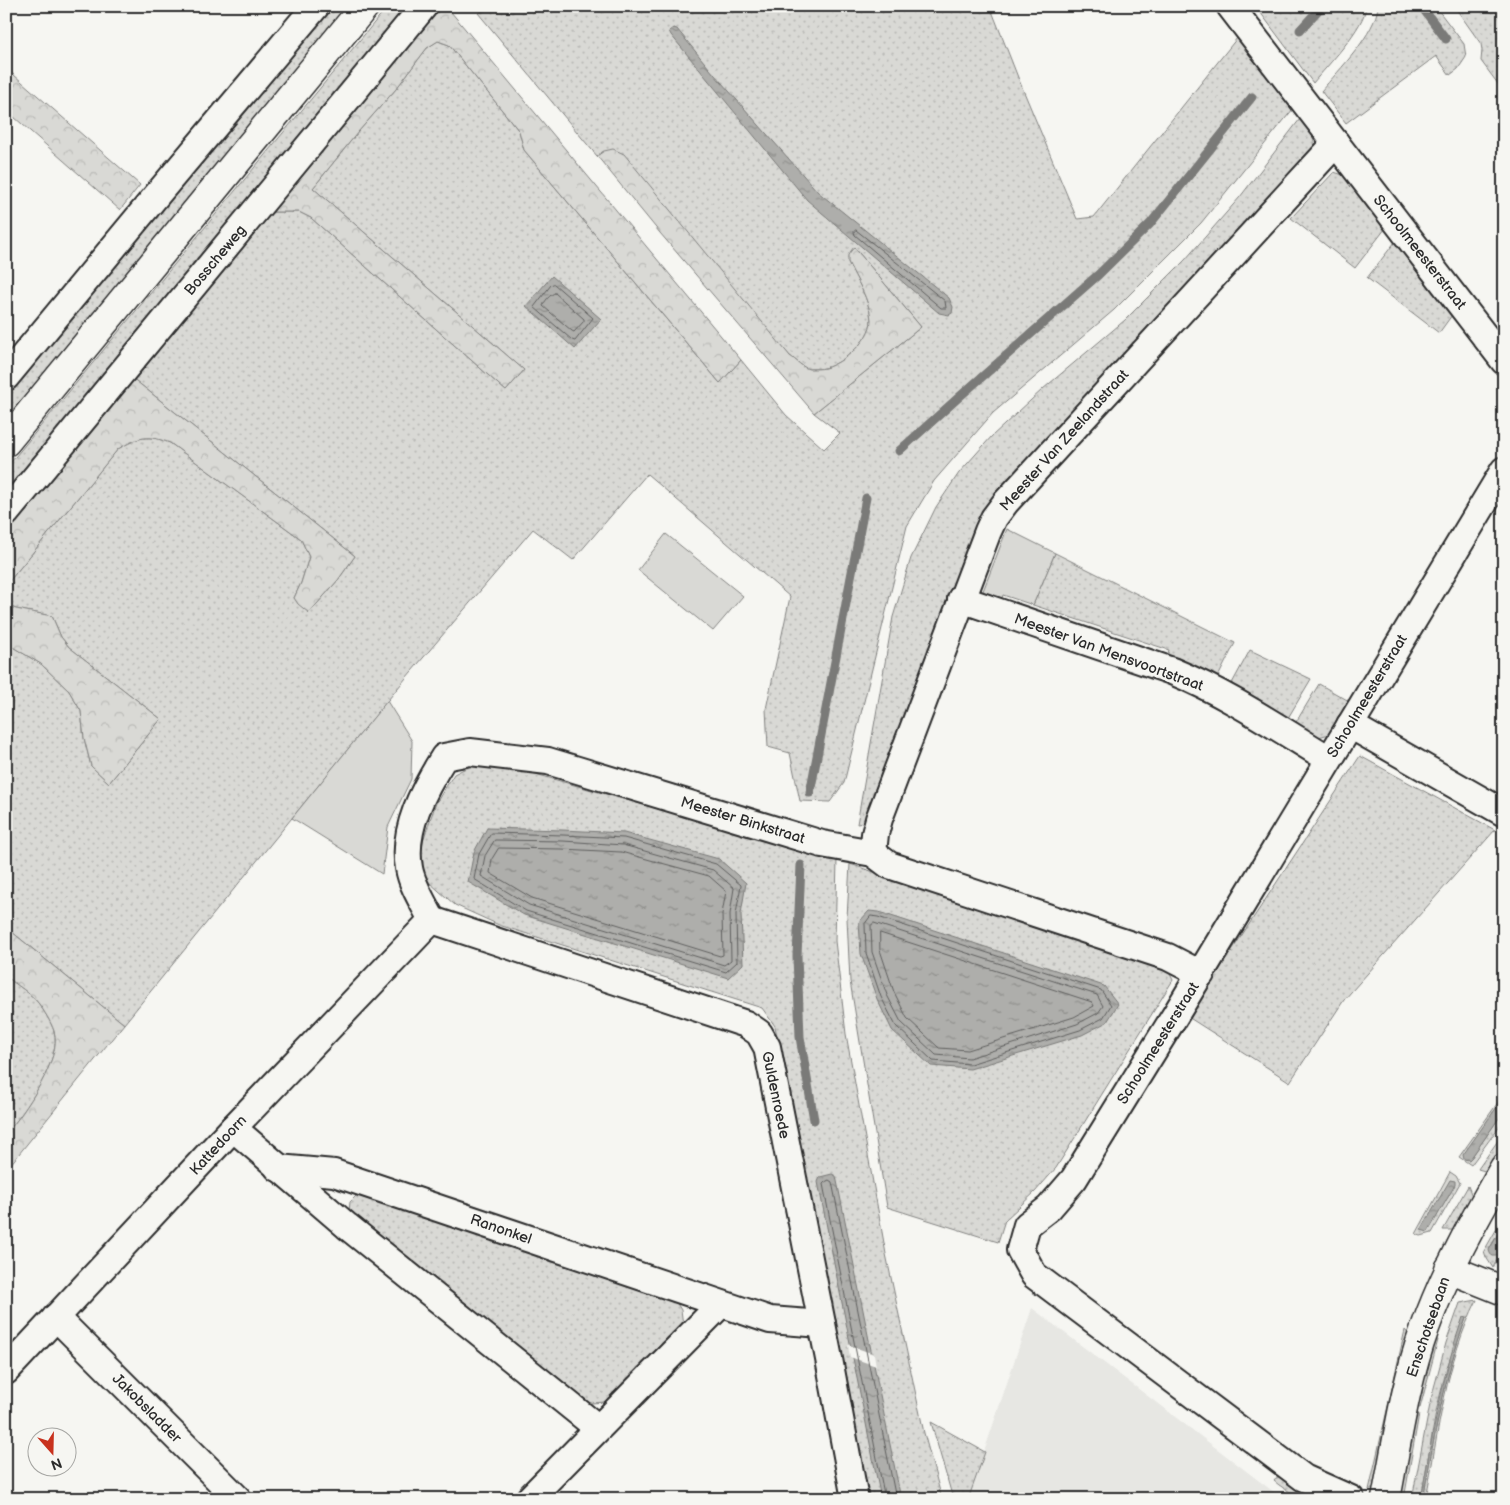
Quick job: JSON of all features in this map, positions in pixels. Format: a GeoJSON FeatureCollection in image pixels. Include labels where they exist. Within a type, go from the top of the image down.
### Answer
{"type":"FeatureCollection","features":[{"type":"Feature","properties":{"kind":"main road"},"geometry":{"type":"LineString","coordinates":[[6,442],[365,6]]}},
{"type":"Feature","properties":{"kind":"main road","name":"Enschotsebaan"},"geometry":{"type":"LineString","coordinates":[[1386,1499],[1406,1392],[1424,1329],[1449,1269],[1504,1168]]}},
{"type":"Feature","properties":{"kind":"main road"},"geometry":{"type":"LineString","coordinates":[[1449,1269],[1504,1291]]}},
{"type":"Feature","properties":{"kind":"street"},"geometry":{"type":"LineString","coordinates":[[6,377],[316,6]]}},
{"type":"Feature","properties":{"kind":"street","name":"Bosscheweg"},"geometry":{"type":"LineString","coordinates":[[6,513],[424,6]]}},
{"type":"Feature","properties":{"kind":"street","name":"Schoolmeesterstraat"},"geometry":{"type":"LineString","coordinates":[[1230,6],[1504,361]]}},
{"type":"Feature","properties":{"kind":"street","name":"Meester Van Zeelandstraat"},"geometry":{"type":"LineString","coordinates":[[873,853],[879,819],[961,599],[994,518],[1006,502],[1336,144]]}},
{"type":"Feature","properties":{"kind":"street","name":"Schoolmeesterstraat"},"geometry":{"type":"LineString","coordinates":[[1351,1499],[1304,1478],[1034,1275],[1020,1250],[1027,1225],[1049,1208],[1074,1179],[1201,974],[1504,470]]}},
{"type":"Feature","properties":{"kind":"street","name":"Meester Van Mensvoortstraat"},"geometry":{"type":"LineString","coordinates":[[961,599],[1172,671],[1198,682],[1221,693],[1329,760]]}},
{"type":"Feature","properties":{"kind":"street"},"geometry":{"type":"LineString","coordinates":[[1350,725],[1504,813]]}},
{"type":"Feature","properties":{"kind":"street","name":"Meester Binkstraat"},"geometry":{"type":"LineString","coordinates":[[432,920],[415,886],[409,868],[408,837],[424,792],[444,757],[470,752],[548,761],[822,844],[873,853],[889,865],[1168,957],[1201,974]]}},
{"type":"Feature","properties":{"kind":"street","name":"Kattedoorn"},"geometry":{"type":"LineString","coordinates":[[6,1372],[233,1128],[432,920]]}},
{"type":"Feature","properties":{"kind":"street","name":"Guldenroede"},"geometry":{"type":"LineString","coordinates":[[432,920],[746,1024],[759,1032],[767,1047],[855,1499]]}},
{"type":"Feature","properties":{"kind":"street"},"geometry":{"type":"LineString","coordinates":[[233,1128],[346,1226],[598,1428]]}},
{"type":"Feature","properties":{"kind":"street","name":"Ranonkel"},"geometry":{"type":"LineString","coordinates":[[278,1168],[334,1173],[510,1231],[720,1305],[770,1320],[822,1324]]}},
{"type":"Feature","properties":{"kind":"street"},"geometry":{"type":"LineString","coordinates":[[529,1499],[720,1305]]}},
{"type":"Feature","properties":{"kind":"street","name":"Jakobsladder"},"geometry":{"type":"LineString","coordinates":[[56,1318],[238,1499]]}},
{"type":"Feature","properties":{"kind":"shaded area"},"geometry":{"type":"Polygon","coordinates":[[[1032,1308],[1283,1499],[971,1499],[970,1494],[1032,1308]]]}},
{"type":"Feature","properties":{"kind":"green space"},"geometry":{"type":"Polygon","coordinates":[[[331,6],[347,6],[6,419],[6,392],[189,170],[293,53],[331,6]]]}},
{"type":"Feature","properties":{"kind":"green space"},"geometry":{"type":"Polygon","coordinates":[[[388,6],[400,6],[403,11],[6,497],[6,468],[388,6]]]}},
{"type":"Feature","properties":{"kind":"green space"},"geometry":{"type":"Polygon","coordinates":[[[441,6],[446,6],[741,360],[720,383],[524,150],[519,131],[449,45],[438,41],[427,48],[396,89],[313,188],[524,370],[506,391],[311,218],[299,212],[269,212],[441,6]]]}},
{"type":"Feature","properties":{"kind":"green space"},"geometry":{"type":"Polygon","coordinates":[[[498,6],[990,6],[1077,219],[1094,217],[1237,38],[1293,109],[1201,223],[1114,310],[993,413],[934,481],[907,526],[844,783],[830,802],[800,801],[790,753],[768,747],[766,709],[790,597],[647,474],[573,560],[533,529],[406,678],[124,1024],[6,927],[6,643],[41,664],[69,691],[81,711],[84,738],[91,766],[109,783],[161,719],[69,647],[61,637],[52,616],[16,609],[6,605],[6,585],[118,449],[143,438],[155,438],[170,443],[301,539],[309,557],[294,598],[309,613],[338,580],[355,556],[131,377],[269,212],[299,212],[311,218],[506,391],[524,370],[313,188],[396,89],[427,48],[438,41],[449,45],[519,131],[524,150],[720,383],[741,360],[786,415],[824,449],[840,433],[814,413],[921,327],[854,247],[848,262],[868,305],[871,320],[870,328],[855,350],[840,361],[822,369],[809,369],[802,366],[790,356],[604,151],[597,156],[478,13],[498,6]]]}},
{"type":"Feature","properties":{"kind":"green space"},"geometry":{"type":"Polygon","coordinates":[[[1264,6],[1366,6],[1364,15],[1352,35],[1313,83],[1260,12],[1264,6]]]}},
{"type":"Feature","properties":{"kind":"green space"},"geometry":{"type":"Polygon","coordinates":[[[1378,6],[1435,6],[1464,44],[1466,57],[1458,69],[1450,75],[1436,56],[1346,123],[1321,91],[1356,51],[1371,28],[1378,6]]]}},
{"type":"Feature","properties":{"kind":"green space"},"geometry":{"type":"Polygon","coordinates":[[[1454,6],[1504,6],[1504,92],[1481,61],[1481,44],[1454,6]]]}},
{"type":"Feature","properties":{"kind":"green space"},"geometry":{"type":"Polygon","coordinates":[[[6,68],[140,185],[120,210],[6,110],[6,68]]]}},
{"type":"Feature","properties":{"kind":"green space"},"geometry":{"type":"Polygon","coordinates":[[[1300,119],[1314,139],[1313,156],[986,515],[869,822],[857,824],[893,617],[911,558],[936,507],[959,473],[992,436],[1043,389],[1125,320],[1185,260],[1240,197],[1300,119]]]}},
{"type":"Feature","properties":{"kind":"green space"},"geometry":{"type":"Polygon","coordinates":[[[613,149],[624,154],[790,356],[804,367],[809,369],[823,368],[840,361],[855,350],[870,328],[871,320],[868,305],[848,262],[848,255],[854,247],[921,327],[814,413],[660,233],[597,156],[604,151],[613,149]]]}},
{"type":"Feature","properties":{"kind":"green space"},"geometry":{"type":"Polygon","coordinates":[[[1334,172],[1343,175],[1385,229],[1355,268],[1291,218],[1334,172]]]}},
{"type":"Feature","properties":{"kind":"green space"},"geometry":{"type":"Polygon","coordinates":[[[1395,242],[1452,315],[1439,333],[1367,278],[1395,242]]]}},
{"type":"Feature","properties":{"kind":"green space"},"geometry":{"type":"Polygon","coordinates":[[[131,377],[355,556],[338,580],[309,613],[294,598],[309,557],[301,539],[170,443],[155,438],[138,439],[118,449],[6,585],[6,529],[131,377]]]}},
{"type":"Feature","properties":{"kind":"green space"},"geometry":{"type":"Polygon","coordinates":[[[1007,529],[1055,553],[1033,605],[1003,595],[999,605],[989,600],[983,591],[1007,529]]]}},
{"type":"Feature","properties":{"kind":"green space"},"geometry":{"type":"Polygon","coordinates":[[[666,534],[743,596],[713,631],[638,570],[666,534]]]}},
{"type":"Feature","properties":{"kind":"green space"},"geometry":{"type":"Polygon","coordinates":[[[1055,553],[1235,643],[1216,681],[1166,659],[1169,650],[1033,605],[1055,553]]]}},
{"type":"Feature","properties":{"kind":"green space"},"geometry":{"type":"Polygon","coordinates":[[[6,605],[16,609],[52,616],[61,637],[69,647],[161,719],[109,783],[91,766],[84,738],[81,711],[69,691],[41,664],[6,643],[6,605]]]}},
{"type":"Feature","properties":{"kind":"green space"},"geometry":{"type":"Polygon","coordinates":[[[1250,650],[1311,679],[1285,723],[1229,689],[1250,650]]]}},
{"type":"Feature","properties":{"kind":"green space"},"geometry":{"type":"Polygon","coordinates":[[[1319,684],[1349,701],[1329,734],[1315,738],[1293,727],[1319,684]]]}},
{"type":"Feature","properties":{"kind":"green space"},"geometry":{"type":"Polygon","coordinates":[[[387,701],[412,741],[411,779],[388,827],[382,874],[292,818],[387,701]]]}},
{"type":"Feature","properties":{"kind":"green space"},"geometry":{"type":"Polygon","coordinates":[[[1360,756],[1495,830],[1344,1000],[1290,1082],[1188,1017],[1360,756]]]}},
{"type":"Feature","properties":{"kind":"green space"},"geometry":{"type":"Polygon","coordinates":[[[472,765],[525,771],[837,860],[835,941],[846,1034],[886,1254],[924,1433],[942,1499],[868,1499],[775,1026],[762,1008],[499,925],[455,905],[430,883],[422,872],[419,852],[436,803],[454,774],[472,765]]]}},
{"type":"Feature","properties":{"kind":"green space"},"geometry":{"type":"Polygon","coordinates":[[[850,864],[1165,969],[1173,980],[1056,1168],[1035,1192],[1005,1220],[998,1242],[887,1207],[850,981],[847,918],[850,864]]]}},
{"type":"Feature","properties":{"kind":"green space"},"geometry":{"type":"Polygon","coordinates":[[[6,927],[124,1024],[6,1170],[6,1134],[22,1113],[48,1070],[55,1042],[53,1028],[39,1004],[6,976],[6,927]]]}},
{"type":"Feature","properties":{"kind":"green space"},"geometry":{"type":"Polygon","coordinates":[[[6,976],[39,1004],[53,1028],[55,1042],[48,1070],[22,1113],[6,1134],[6,976]]]}},
{"type":"Feature","properties":{"kind":"green space"},"geometry":{"type":"Polygon","coordinates":[[[1504,1094],[1471,1158],[1504,1111],[1504,1120],[1471,1165],[1459,1157],[1504,1094]]]}},
{"type":"Feature","properties":{"kind":"green space"},"geometry":{"type":"Polygon","coordinates":[[[1504,1132],[1504,1149],[1488,1172],[1478,1169],[1504,1132]]]}},
{"type":"Feature","properties":{"kind":"green space"},"geometry":{"type":"Polygon","coordinates":[[[1450,1172],[1456,1176],[1460,1183],[1432,1233],[1421,1236],[1416,1234],[1450,1172]]]}},
{"type":"Feature","properties":{"kind":"green space"},"geometry":{"type":"Polygon","coordinates":[[[1468,1186],[1472,1196],[1453,1230],[1443,1230],[1468,1186]]]}},
{"type":"Feature","properties":{"kind":"green space"},"geometry":{"type":"Polygon","coordinates":[[[367,1194],[673,1297],[681,1310],[683,1325],[607,1402],[591,1403],[580,1400],[349,1211],[350,1202],[357,1195],[367,1194]]]}},
{"type":"Feature","properties":{"kind":"green space"},"geometry":{"type":"Polygon","coordinates":[[[1504,1216],[1504,1224],[1489,1249],[1495,1256],[1500,1253],[1493,1268],[1484,1251],[1504,1216]]]}},
{"type":"Feature","properties":{"kind":"green space"},"geometry":{"type":"Polygon","coordinates":[[[1477,1300],[1466,1323],[1450,1372],[1426,1499],[1423,1499],[1440,1407],[1458,1340],[1466,1318],[1447,1367],[1436,1412],[1421,1499],[1412,1499],[1431,1399],[1446,1343],[1460,1303],[1477,1300]]]}},
{"type":"Feature","properties":{"kind":"green space"},"geometry":{"type":"Polygon","coordinates":[[[1405,1330],[1410,1336],[1376,1485],[1369,1490],[1405,1330]]]}},
{"type":"Feature","properties":{"kind":"green space"},"geometry":{"type":"Polygon","coordinates":[[[1432,1339],[1438,1340],[1420,1408],[1415,1407],[1432,1339]]]}},
{"type":"Feature","properties":{"kind":"green space"},"geometry":{"type":"Polygon","coordinates":[[[1414,1412],[1419,1414],[1404,1499],[1398,1499],[1414,1412]]]}},
{"type":"Feature","properties":{"kind":"green space"},"geometry":{"type":"Polygon","coordinates":[[[931,1422],[985,1452],[970,1494],[971,1499],[953,1499],[931,1422]]]}},
{"type":"Feature","properties":{"kind":"green space"},"geometry":{"type":"Polygon","coordinates":[[[1279,1475],[1320,1499],[1301,1496],[1284,1488],[1274,1481],[1279,1475]]]}},
{"type":"Feature","properties":{"kind":"water"},"geometry":{"type":"Polygon","coordinates":[[[673,28],[677,29],[818,192],[949,298],[953,307],[952,313],[949,315],[939,313],[807,200],[671,35],[669,31],[673,28]]]}},
{"type":"Feature","properties":{"kind":"water"},"geometry":{"type":"Polygon","coordinates":[[[552,276],[601,319],[575,349],[526,306],[552,276]]]}},
{"type":"Feature","properties":{"kind":"water"},"geometry":{"type":"Polygon","coordinates":[[[487,828],[624,833],[719,859],[746,883],[741,914],[743,964],[728,978],[524,915],[468,882],[474,852],[487,828]]]}},
{"type":"Feature","properties":{"kind":"water"},"geometry":{"type":"Polygon","coordinates":[[[869,911],[879,912],[1104,986],[1118,1004],[1107,1022],[1082,1035],[970,1069],[931,1066],[892,1030],[877,999],[861,954],[859,922],[869,911]]]}},
{"type":"Feature","properties":{"kind":"water"},"geometry":{"type":"Polygon","coordinates":[[[1504,1097],[1504,1111],[1471,1158],[1469,1160],[1464,1159],[1463,1155],[1504,1097]]]}},
{"type":"Feature","properties":{"kind":"water"},"geometry":{"type":"Polygon","coordinates":[[[832,1174],[836,1176],[901,1499],[881,1499],[818,1182],[820,1177],[832,1174]]]}},
{"type":"Feature","properties":{"kind":"water"},"geometry":{"type":"Polygon","coordinates":[[[1450,1180],[1455,1181],[1455,1185],[1428,1232],[1421,1230],[1450,1180]]]}},
{"type":"Feature","properties":{"kind":"water"},"geometry":{"type":"Polygon","coordinates":[[[1504,1224],[1504,1246],[1502,1252],[1497,1256],[1492,1256],[1489,1250],[1504,1224]]]}},
{"type":"Feature","properties":{"kind":"water"},"geometry":{"type":"Polygon","coordinates":[[[1463,1317],[1466,1318],[1446,1385],[1423,1499],[1421,1499],[1443,1384],[1463,1317]]]}},
{"type":"Feature","properties":{"kind":"pier"},"geometry":{"type":"Polygon","coordinates":[[[848,1345],[874,1354],[876,1366],[850,1357],[848,1345]]]}},
{"type":"Feature","properties":{"kind":"waterway"},"geometry":{"type":"LineString","coordinates":[[1300,30],[1322,6]]}},
{"type":"Feature","properties":{"kind":"waterway"},"geometry":{"type":"LineString","coordinates":[[1421,6],[1446,39]]}},
{"type":"Feature","properties":{"kind":"waterway"},"geometry":{"type":"LineString","coordinates":[[899,451],[1098,275],[1150,224],[1252,97]]}},
{"type":"Feature","properties":{"kind":"waterway"},"geometry":{"type":"LineString","coordinates":[[810,793],[866,498]]}},
{"type":"Feature","properties":{"kind":"waterway"},"geometry":{"type":"LineString","coordinates":[[801,865],[797,956],[800,1037],[814,1120]]}}]}
